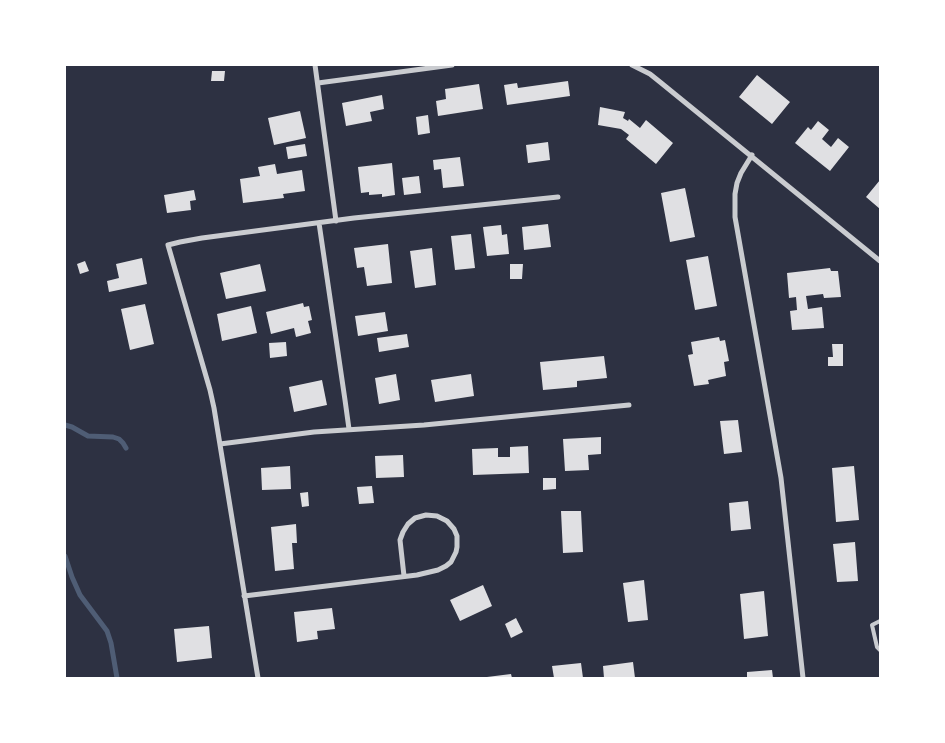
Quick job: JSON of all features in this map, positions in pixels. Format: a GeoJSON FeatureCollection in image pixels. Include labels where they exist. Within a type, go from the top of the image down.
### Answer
{"type":"FeatureCollection","features":[{"type":"Feature","properties":{"kind":"street"},"geometry":{"type":"LineString","coordinates":[[315,65],[336,221]]}},
{"type":"Feature","properties":{"kind":"street"},"geometry":{"type":"LineString","coordinates":[[318,83],[452,65]]}},
{"type":"Feature","properties":{"kind":"street"},"geometry":{"type":"LineString","coordinates":[[632,65],[650,74],[880,260]]}},
{"type":"Feature","properties":{"kind":"street"},"geometry":{"type":"LineString","coordinates":[[752,155],[737,183],[734,217],[781,478],[803,678]]}},
{"type":"Feature","properties":{"kind":"street"},"geometry":{"type":"LineString","coordinates":[[258,678],[210,390],[168,245],[202,238],[319,223],[558,197]]}},
{"type":"Feature","properties":{"kind":"street"},"geometry":{"type":"LineString","coordinates":[[319,223],[349,429]]}},
{"type":"Feature","properties":{"kind":"street"},"geometry":{"type":"LineString","coordinates":[[220,444],[294,434],[629,405]]}},
{"type":"Feature","properties":{"kind":"street"},"geometry":{"type":"LineString","coordinates":[[244,596],[404,576],[438,570],[451,562],[456,552],[457,541],[454,529],[447,521],[437,516],[426,515],[415,518],[408,524],[402,532],[400,540],[404,576]]}},
{"type":"Feature","properties":{"kind":"lane"},"geometry":{"type":"LineString","coordinates":[[880,621],[872,625],[877,647],[880,650]]}},
{"type":"Feature","properties":{"kind":"building"},"geometry":{"type":"Polygon","coordinates":[[[212,71],[225,71],[224,81],[211,81],[212,71]]]}},
{"type":"Feature","properties":{"kind":"building"},"geometry":{"type":"Polygon","coordinates":[[[757,75],[790,102],[772,124],[739,97],[757,75]]]}},
{"type":"Feature","properties":{"kind":"building"},"geometry":{"type":"Polygon","coordinates":[[[568,81],[570,96],[507,105],[504,85],[517,83],[518,88],[568,81]]]}},
{"type":"Feature","properties":{"kind":"building"},"geometry":{"type":"Polygon","coordinates":[[[479,84],[483,109],[438,116],[436,101],[446,99],[445,89],[479,84]]]}},
{"type":"Feature","properties":{"kind":"building"},"geometry":{"type":"Polygon","coordinates":[[[382,95],[384,109],[370,112],[372,121],[346,126],[342,103],[382,95]]]}},
{"type":"Feature","properties":{"kind":"building"},"geometry":{"type":"Polygon","coordinates":[[[600,107],[625,112],[623,118],[628,121],[629,119],[640,128],[646,120],[673,143],[656,164],[626,139],[629,135],[621,129],[598,125],[600,107]]]}},
{"type":"Feature","properties":{"kind":"building"},"geometry":{"type":"Polygon","coordinates":[[[300,111],[306,138],[274,145],[268,118],[300,111]]]}},
{"type":"Feature","properties":{"kind":"building"},"geometry":{"type":"Polygon","coordinates":[[[428,115],[430,133],[418,135],[416,117],[428,115]]]}},
{"type":"Feature","properties":{"kind":"building"},"geometry":{"type":"Polygon","coordinates":[[[818,121],[829,130],[822,139],[831,147],[838,138],[849,147],[830,171],[795,143],[808,127],[811,130],[818,121]]]}},
{"type":"Feature","properties":{"kind":"building"},"geometry":{"type":"Polygon","coordinates":[[[548,142],[550,160],[528,163],[526,145],[548,142]]]}},
{"type":"Feature","properties":{"kind":"building"},"geometry":{"type":"Polygon","coordinates":[[[305,144],[307,156],[288,159],[286,147],[305,144]]]}},
{"type":"Feature","properties":{"kind":"building"},"geometry":{"type":"Polygon","coordinates":[[[460,157],[464,186],[443,188],[441,169],[434,170],[433,160],[460,157]]]}},
{"type":"Feature","properties":{"kind":"building"},"geometry":{"type":"Polygon","coordinates":[[[392,163],[395,195],[382,197],[382,194],[369,195],[369,192],[361,193],[358,167],[392,163]]]}},
{"type":"Feature","properties":{"kind":"building"},"geometry":{"type":"Polygon","coordinates":[[[275,164],[277,174],[302,170],[305,191],[283,194],[284,198],[243,203],[240,179],[260,176],[258,167],[275,164]]]}},
{"type":"Feature","properties":{"kind":"building"},"geometry":{"type":"Polygon","coordinates":[[[419,176],[421,193],[404,195],[402,178],[419,176]]]}},
{"type":"Feature","properties":{"kind":"building"},"geometry":{"type":"Polygon","coordinates":[[[880,180],[880,209],[866,197],[880,180]]]}},
{"type":"Feature","properties":{"kind":"building"},"geometry":{"type":"Polygon","coordinates":[[[685,188],[695,237],[670,242],[661,193],[685,188]]]}},
{"type":"Feature","properties":{"kind":"building"},"geometry":{"type":"Polygon","coordinates":[[[194,190],[196,200],[190,201],[191,210],[167,213],[164,195],[194,190]]]}},
{"type":"Feature","properties":{"kind":"building"},"geometry":{"type":"Polygon","coordinates":[[[548,224],[551,247],[524,250],[522,227],[548,224]]]}},
{"type":"Feature","properties":{"kind":"building"},"geometry":{"type":"Polygon","coordinates":[[[501,225],[502,235],[507,234],[509,254],[487,256],[483,227],[501,225]]]}},
{"type":"Feature","properties":{"kind":"building"},"geometry":{"type":"Polygon","coordinates":[[[471,234],[475,268],[455,270],[451,236],[471,234]]]}},
{"type":"Feature","properties":{"kind":"building"},"geometry":{"type":"Polygon","coordinates":[[[388,244],[392,283],[367,286],[364,267],[357,268],[354,248],[388,244]]]}},
{"type":"Feature","properties":{"kind":"building"},"geometry":{"type":"Polygon","coordinates":[[[432,248],[436,285],[415,288],[410,251],[432,248]]]}},
{"type":"Feature","properties":{"kind":"building"},"geometry":{"type":"Polygon","coordinates":[[[708,256],[717,306],[695,310],[686,260],[708,256]]]}},
{"type":"Feature","properties":{"kind":"building"},"geometry":{"type":"Polygon","coordinates":[[[142,258],[147,284],[109,292],[107,281],[119,278],[116,264],[142,258]]]}},
{"type":"Feature","properties":{"kind":"building"},"geometry":{"type":"Polygon","coordinates":[[[85,261],[89,271],[80,274],[77,264],[85,261]]]}},
{"type":"Feature","properties":{"kind":"building"},"geometry":{"type":"Polygon","coordinates":[[[260,264],[266,291],[226,299],[220,273],[260,264]]]}},
{"type":"Feature","properties":{"kind":"building"},"geometry":{"type":"Polygon","coordinates":[[[510,264],[523,264],[522,279],[510,279],[510,264]]]}},
{"type":"Feature","properties":{"kind":"building"},"geometry":{"type":"Polygon","coordinates":[[[830,268],[831,271],[838,271],[841,297],[824,298],[823,294],[806,296],[808,309],[822,307],[824,328],[792,330],[790,311],[797,310],[796,297],[789,298],[787,273],[830,268]]]}},
{"type":"Feature","properties":{"kind":"building"},"geometry":{"type":"Polygon","coordinates":[[[303,303],[304,307],[309,306],[312,320],[308,321],[311,333],[296,337],[294,328],[271,334],[266,312],[303,303]]]}},
{"type":"Feature","properties":{"kind":"building"},"geometry":{"type":"Polygon","coordinates":[[[145,304],[154,344],[130,350],[121,309],[145,304]]]}},
{"type":"Feature","properties":{"kind":"building"},"geometry":{"type":"Polygon","coordinates":[[[251,306],[257,333],[222,341],[217,314],[251,306]]]}},
{"type":"Feature","properties":{"kind":"building"},"geometry":{"type":"Polygon","coordinates":[[[385,312],[388,331],[358,336],[355,316],[385,312]]]}},
{"type":"Feature","properties":{"kind":"building"},"geometry":{"type":"Polygon","coordinates":[[[407,334],[409,347],[379,352],[377,338],[407,334]]]}},
{"type":"Feature","properties":{"kind":"building"},"geometry":{"type":"Polygon","coordinates":[[[719,337],[720,341],[725,340],[729,361],[724,362],[726,376],[708,380],[709,384],[694,386],[688,355],[693,354],[691,342],[719,337]]]}},
{"type":"Feature","properties":{"kind":"building"},"geometry":{"type":"Polygon","coordinates":[[[286,342],[287,356],[270,358],[269,343],[286,342]]]}},
{"type":"Feature","properties":{"kind":"building"},"geometry":{"type":"Polygon","coordinates":[[[832,344],[843,344],[843,366],[828,366],[828,357],[833,357],[832,344]]]}},
{"type":"Feature","properties":{"kind":"building"},"geometry":{"type":"Polygon","coordinates":[[[604,356],[607,378],[577,381],[577,387],[543,390],[540,362],[604,356]]]}},
{"type":"Feature","properties":{"kind":"building"},"geometry":{"type":"Polygon","coordinates":[[[396,374],[400,400],[379,404],[375,378],[396,374]]]}},
{"type":"Feature","properties":{"kind":"building"},"geometry":{"type":"Polygon","coordinates":[[[471,374],[474,396],[435,402],[431,380],[471,374]]]}},
{"type":"Feature","properties":{"kind":"building"},"geometry":{"type":"Polygon","coordinates":[[[322,380],[327,405],[294,412],[289,387],[322,380]]]}},
{"type":"Feature","properties":{"kind":"building"},"geometry":{"type":"Polygon","coordinates":[[[738,420],[742,452],[724,454],[720,421],[738,420]]]}},
{"type":"Feature","properties":{"kind":"building"},"geometry":{"type":"Polygon","coordinates":[[[601,437],[601,454],[588,455],[589,470],[565,471],[563,439],[601,437]]]}},
{"type":"Feature","properties":{"kind":"building"},"geometry":{"type":"Polygon","coordinates":[[[528,446],[529,473],[473,475],[472,449],[498,448],[498,457],[510,457],[510,447],[528,446]]]}},
{"type":"Feature","properties":{"kind":"building"},"geometry":{"type":"Polygon","coordinates":[[[403,455],[404,477],[376,478],[375,456],[403,455]]]}},
{"type":"Feature","properties":{"kind":"building"},"geometry":{"type":"Polygon","coordinates":[[[290,466],[291,489],[262,490],[261,468],[290,466]]]}},
{"type":"Feature","properties":{"kind":"building"},"geometry":{"type":"Polygon","coordinates":[[[854,466],[859,520],[836,522],[832,468],[854,466]]]}},
{"type":"Feature","properties":{"kind":"building"},"geometry":{"type":"Polygon","coordinates":[[[543,478],[556,478],[556,489],[543,490],[543,478]]]}},
{"type":"Feature","properties":{"kind":"building"},"geometry":{"type":"Polygon","coordinates":[[[372,486],[374,503],[359,504],[357,487],[372,486]]]}},
{"type":"Feature","properties":{"kind":"building"},"geometry":{"type":"Polygon","coordinates":[[[308,492],[309,506],[302,507],[300,493],[308,492]]]}},
{"type":"Feature","properties":{"kind":"building"},"geometry":{"type":"Polygon","coordinates":[[[748,501],[751,529],[731,531],[729,503],[748,501]]]}},
{"type":"Feature","properties":{"kind":"building"},"geometry":{"type":"Polygon","coordinates":[[[561,511],[581,511],[583,552],[563,553],[561,511]]]}},
{"type":"Feature","properties":{"kind":"building"},"geometry":{"type":"Polygon","coordinates":[[[296,524],[297,543],[292,543],[294,569],[275,571],[271,527],[296,524]]]}},
{"type":"Feature","properties":{"kind":"building"},"geometry":{"type":"Polygon","coordinates":[[[855,542],[858,581],[837,582],[833,544],[855,542]]]}},
{"type":"Feature","properties":{"kind":"building"},"geometry":{"type":"Polygon","coordinates":[[[644,580],[648,620],[628,622],[623,583],[644,580]]]}},
{"type":"Feature","properties":{"kind":"building"},"geometry":{"type":"Polygon","coordinates":[[[483,585],[492,606],[460,621],[450,600],[483,585]]]}},
{"type":"Feature","properties":{"kind":"building"},"geometry":{"type":"Polygon","coordinates":[[[764,591],[768,636],[744,639],[740,594],[764,591]]]}},
{"type":"Feature","properties":{"kind":"building"},"geometry":{"type":"Polygon","coordinates":[[[332,608],[335,629],[317,631],[318,639],[297,642],[294,612],[332,608]]]}},
{"type":"Feature","properties":{"kind":"building"},"geometry":{"type":"Polygon","coordinates":[[[516,618],[523,632],[511,638],[505,624],[516,618]]]}},
{"type":"Feature","properties":{"kind":"building"},"geometry":{"type":"Polygon","coordinates":[[[209,626],[212,658],[177,662],[174,629],[209,626]]]}},
{"type":"Feature","properties":{"kind":"building"},"geometry":{"type":"Polygon","coordinates":[[[633,662],[635,678],[604,678],[603,666],[633,662]]]}},
{"type":"Feature","properties":{"kind":"building"},"geometry":{"type":"Polygon","coordinates":[[[581,663],[583,678],[554,678],[552,666],[581,663]]]}},
{"type":"Feature","properties":{"kind":"building"},"geometry":{"type":"Polygon","coordinates":[[[772,670],[773,678],[747,678],[747,672],[772,670]]]}},
{"type":"Feature","properties":{"kind":"building"},"geometry":{"type":"Polygon","coordinates":[[[511,674],[512,678],[487,678],[487,677],[511,674]]]}},
{"type":"Feature","properties":{"kind":"waterway"},"geometry":{"type":"LineString","coordinates":[[65,425],[88,436],[119,439],[126,448]]}},
{"type":"Feature","properties":{"kind":"waterway"},"geometry":{"type":"LineString","coordinates":[[65,556],[80,595],[107,631],[117,678]]}}]}
